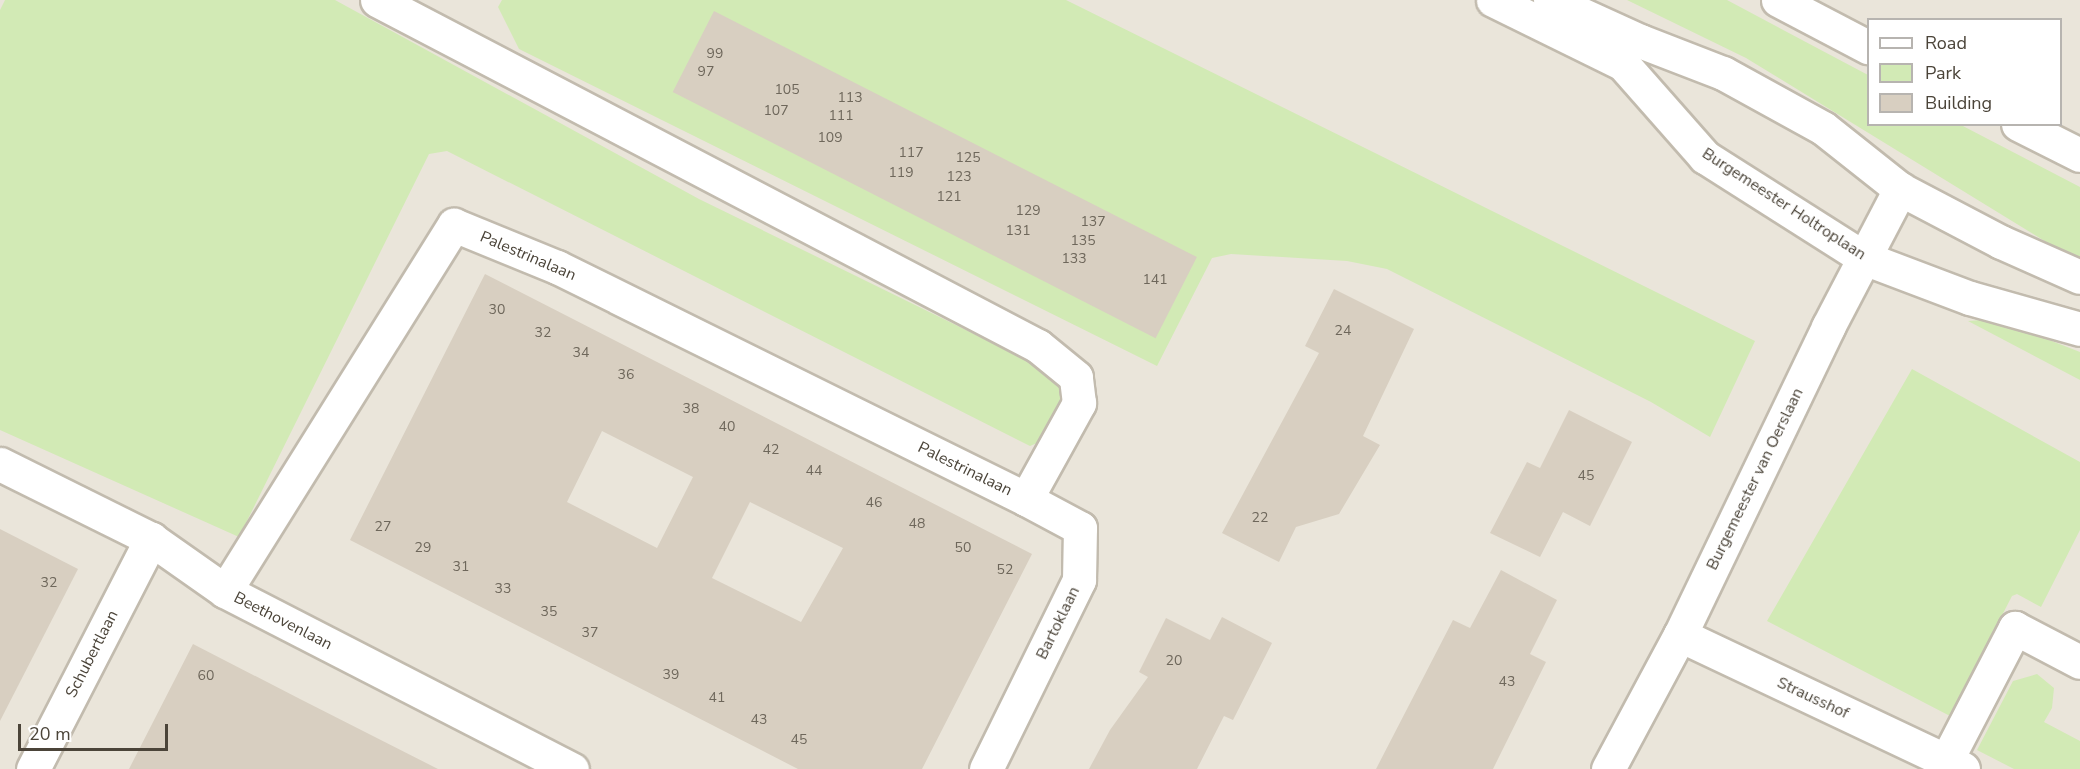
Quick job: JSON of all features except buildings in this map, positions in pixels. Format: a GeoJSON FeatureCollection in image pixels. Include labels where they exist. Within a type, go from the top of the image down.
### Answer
{"type":"FeatureCollection","features":[{"type":"Feature","properties":{"kind":"street","name":"Palestrinalaan"},"geometry":{"type":"LineString","coordinates":[[225,591],[454,225],[557,267],[1026,499],[1079,403],[1076,377],[1038,346],[377,0]]}},
{"type":"Feature","properties":{"kind":"street","name":"Burgemeester Holtroplaan"},"geometry":{"type":"LineString","coordinates":[[1493,0],[1623,64],[1705,157],[1864,258],[1970,298],[2080,329]]}},
{"type":"Feature","properties":{"kind":"street"},"geometry":{"type":"LineString","coordinates":[[1550,0],[1640,41],[1723,73],[1823,128],[1900,189],[2001,242],[2080,277]]}},
{"type":"Feature","properties":{"kind":"street"},"geometry":{"type":"LineString","coordinates":[[1778,0],[1867,46]]}},
{"type":"Feature","properties":{"kind":"street"},"geometry":{"type":"LineString","coordinates":[[2022,126],[2080,155]]}},
{"type":"Feature","properties":{"kind":"street","name":"Burgemeester van Oerslaan"},"geometry":{"type":"LineString","coordinates":[[1608,769],[1680,635],[1900,189]]}},
{"type":"Feature","properties":{"kind":"street","name":"Beethovenlaan"},"geometry":{"type":"LineString","coordinates":[[0,464],[151,539],[225,591],[572,769]]}},
{"type":"Feature","properties":{"kind":"street","name":"Bartoklaan"},"geometry":{"type":"LineString","coordinates":[[986,769],[1079,580],[1080,528],[1026,499]]}},
{"type":"Feature","properties":{"kind":"street","name":"Schubertlaan"},"geometry":{"type":"LineString","coordinates":[[33,769],[151,539]]}},
{"type":"Feature","properties":{"kind":"street","name":"Strausshof"},"geometry":{"type":"LineString","coordinates":[[1680,635],[1955,765],[2015,628],[2080,662]]}},
{"type":"Feature","properties":{"kind":"shaded area"},"geometry":{"type":"Polygon","coordinates":[[[0,0],[2080,0],[2080,769],[0,769],[0,0]]]}},
{"type":"Feature","properties":{"kind":"green space"},"geometry":{"type":"Polygon","coordinates":[[[5,0],[335,0],[699,199],[1058,375],[1068,390],[1044,440],[1030,446],[447,151],[429,154],[239,537],[0,430],[0,10],[5,0]]]}},
{"type":"Feature","properties":{"kind":"green space"},"geometry":{"type":"Polygon","coordinates":[[[502,0],[1066,0],[1755,341],[1710,437],[1651,402],[1387,269],[1347,261],[1231,254],[1212,258],[1157,366],[519,49],[498,7],[502,0]]]}},
{"type":"Feature","properties":{"kind":"green space"},"geometry":{"type":"Polygon","coordinates":[[[1627,0],[1727,0],[1867,74],[1867,126],[1963,126],[2080,187],[2080,258],[2056,248],[1746,58],[1627,0]]]}},
{"type":"Feature","properties":{"kind":"green space"},"geometry":{"type":"Polygon","coordinates":[[[1996,319],[2080,352],[2080,380],[1968,321],[1996,319]]]}},
{"type":"Feature","properties":{"kind":"green space"},"geometry":{"type":"Polygon","coordinates":[[[1912,369],[2080,462],[2080,530],[2041,607],[2017,594],[2012,596],[1950,716],[1767,621],[1912,369]]]}},
{"type":"Feature","properties":{"kind":"green space"},"geometry":{"type":"Polygon","coordinates":[[[2037,674],[2054,688],[2052,708],[2044,722],[2080,741],[2080,769],[2014,769],[1977,750],[2013,681],[2037,674]]]}}]}
